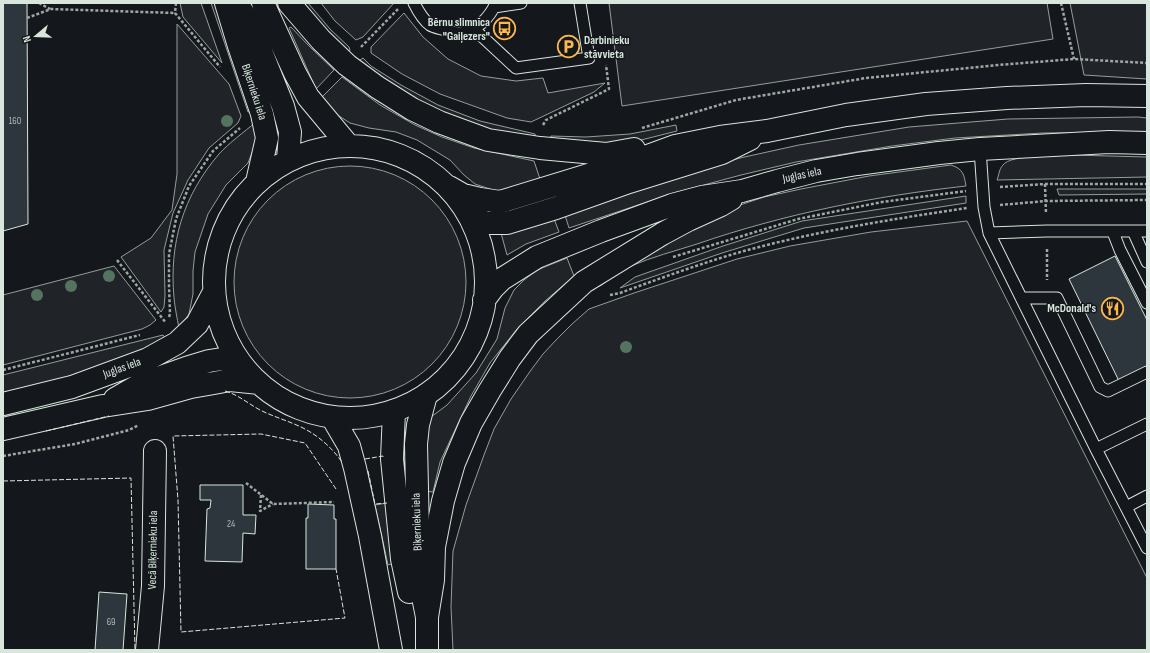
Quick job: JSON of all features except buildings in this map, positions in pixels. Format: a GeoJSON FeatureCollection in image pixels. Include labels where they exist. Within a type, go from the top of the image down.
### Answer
{"type":"FeatureCollection","features":[{"type":"Feature","properties":{"kind":"main road","name":"Biķernieku iela"},"geometry":{"type":"LineString","coordinates":[[226,3],[262,114],[267,138],[257,182]]}},
{"type":"Feature","properties":{"kind":"main road","name":"Biķernieku iela"},"geometry":{"type":"LineString","coordinates":[[237,3],[250,24],[283,106],[290,132],[288,160]]}},
{"type":"Feature","properties":{"kind":"main road"},"geometry":{"type":"LineString","coordinates":[[263,3],[295,73],[308,97],[348,145]]}},
{"type":"Feature","properties":{"kind":"main road"},"geometry":{"type":"LineString","coordinates":[[289,3],[321,40],[347,65],[383,91],[412,109],[439,122],[488,140],[565,150],[606,154],[643,148],[675,146],[720,137],[767,131],[846,115],[926,104],[1007,98],[1086,95],[1147,96]]}},
{"type":"Feature","properties":{"kind":"main road"},"geometry":{"type":"LineString","coordinates":[[469,216],[486,223],[507,223],[556,208],[629,182],[722,153],[767,131]]}},
{"type":"Feature","properties":{"kind":"main road","name":"Juglas iela"},"geometry":{"type":"LineString","coordinates":[[484,300],[502,279],[537,257],[601,231],[672,205],[702,197],[742,192],[777,180],[857,164],[939,153],[1109,142],[1147,143]]}},
{"type":"Feature","properties":{"kind":"main road"},"geometry":{"type":"LineString","coordinates":[[348,145],[372,147],[396,153],[429,171],[448,187],[459,200],[480,238],[485,263],[486,288],[479,325],[469,349],[446,379],[426,395],[405,407],[370,417],[344,418],[309,412],[287,403],[258,383],[231,350],[221,328],[215,304],[213,280],[216,256],[223,232],[227,221],[240,200],[257,182],[277,166],[288,160],[323,148],[348,145]]}},
{"type":"Feature","properties":{"kind":"main road"},"geometry":{"type":"LineString","coordinates":[[448,187],[463,194],[480,199],[500,202],[634,161],[675,146]]}},
{"type":"Feature","properties":{"kind":"main road"},"geometry":{"type":"LineString","coordinates":[[427,617],[433,580],[434,547],[443,501],[454,463],[471,423],[510,358],[528,334],[584,282],[656,237],[721,205],[742,192]]}},
{"type":"Feature","properties":{"kind":"main road","name":"Juglas iela"},"geometry":{"type":"LineString","coordinates":[[3,404],[72,387],[148,359],[177,343],[196,324],[214,292]]}},
{"type":"Feature","properties":{"kind":"main road","name":"Juglas iela"},"geometry":{"type":"LineString","coordinates":[[103,406],[141,384],[186,368],[209,361],[238,360]]}},
{"type":"Feature","properties":{"kind":"main road","name":"Juglas iela"},"geometry":{"type":"LineString","coordinates":[[3,430],[103,406],[148,399],[191,387],[230,380],[258,383]]}},
{"type":"Feature","properties":{"kind":"main road","name":"Biķernieku iela"},"geometry":{"type":"LineString","coordinates":[[426,395],[418,425],[416,444],[419,577],[427,617],[427,650]]}},
{"type":"Feature","properties":{"kind":"main road","name":"Biķernieku iela"},"geometry":{"type":"LineString","coordinates":[[394,411],[392,459],[402,559],[421,650]]}},
{"type":"Feature","properties":{"kind":"main road"},"geometry":{"type":"LineString","coordinates":[[332,417],[349,446],[355,468],[391,650]]}},
{"type":"Feature","properties":{"kind":"main road","name":"Vecā Biķernieku iela"},"geometry":{"type":"LineString","coordinates":[[147,650],[153,586],[155,451]]}},
{"type":"Feature","properties":{"kind":"lane"},"geometry":{"type":"LineString","coordinates":[[414,3],[419,13],[431,26],[450,32],[461,33],[474,29],[485,20],[495,5],[521,3]]}},
{"type":"Feature","properties":{"kind":"lane"},"geometry":{"type":"LineString","coordinates":[[474,29],[516,68],[588,58],[580,3]]}},
{"type":"Feature","properties":{"kind":"lane"},"geometry":{"type":"LineString","coordinates":[[980,150],[984,207],[989,233],[1096,449],[1147,548]]}},
{"type":"Feature","properties":{"kind":"lane"},"geometry":{"type":"LineString","coordinates":[[989,233],[1047,231],[1147,231]]}},
{"type":"Feature","properties":{"kind":"lane"},"geometry":{"type":"LineString","coordinates":[[1133,231],[1147,262]]}},
{"type":"Feature","properties":{"kind":"lane"},"geometry":{"type":"LineString","coordinates":[[1113,232],[1120,250],[1147,303]]}},
{"type":"Feature","properties":{"kind":"lane"},"geometry":{"type":"LineString","coordinates":[[1021,298],[1057,298],[1100,387],[1108,392],[1147,372]]}},
{"type":"Feature","properties":{"kind":"lane"},"geometry":{"type":"LineString","coordinates":[[1096,449],[1147,424]]}},
{"type":"Feature","properties":{"kind":"lane"},"geometry":{"type":"LineString","coordinates":[[1126,507],[1147,496]]}},
{"type":"Feature","properties":{"kind":"path"},"geometry":{"type":"LineString","coordinates":[[39,3],[51,9]]}},
{"type":"Feature","properties":{"kind":"path"},"geometry":{"type":"LineString","coordinates":[[176,3],[175,13],[222,69]]}},
{"type":"Feature","properties":{"kind":"path"},"geometry":{"type":"LineString","coordinates":[[1061,3],[1074,59]]}},
{"type":"Feature","properties":{"kind":"path"},"geometry":{"type":"LineString","coordinates":[[358,50],[400,7]]}},
{"type":"Feature","properties":{"kind":"path"},"geometry":{"type":"LineString","coordinates":[[27,18],[51,9],[175,13]]}},
{"type":"Feature","properties":{"kind":"path"},"geometry":{"type":"LineString","coordinates":[[636,130],[736,100],[866,78],[1074,59],[1147,63]]}},
{"type":"Feature","properties":{"kind":"path"},"geometry":{"type":"LineString","coordinates":[[161,326],[166,324],[170,314],[169,254],[176,219],[189,186],[213,151],[244,124]]}},
{"type":"Feature","properties":{"kind":"path"},"geometry":{"type":"LineString","coordinates":[[542,127],[549,127]]}},
{"type":"Feature","properties":{"kind":"path"},"geometry":{"type":"LineString","coordinates":[[672,257],[798,219],[882,202],[982,188],[1038,185],[1147,184]]}},
{"type":"Feature","properties":{"kind":"path"},"geometry":{"type":"LineString","coordinates":[[608,295],[620,293],[672,274],[743,252],[797,238],[889,220],[1046,200],[1147,200]]}},
{"type":"Feature","properties":{"kind":"path"},"geometry":{"type":"LineString","coordinates":[[117,260],[170,328]]}},
{"type":"Feature","properties":{"kind":"path"},"geometry":{"type":"LineString","coordinates":[[3,370],[143,334]]}},
{"type":"Feature","properties":{"kind":"path"},"geometry":{"type":"LineString","coordinates":[[3,456],[75,444],[129,430],[143,423]]}},
{"type":"Feature","properties":{"kind":"path"},"geometry":{"type":"LineString","coordinates":[[246,484],[274,504]]}},
{"type":"Feature","properties":{"kind":"path"},"geometry":{"type":"LineString","coordinates":[[261,495],[260,511],[274,504],[334,502]]}},
{"type":"Feature","properties":{"kind":"shaded area"},"geometry":{"type":"Polygon","coordinates":[[[180,3],[201,3],[222,63],[183,17],[180,3]]]}},
{"type":"Feature","properties":{"kind":"shaded area"},"geometry":{"type":"Polygon","coordinates":[[[211,3],[216,3],[254,111],[248,112],[211,3]]]}},
{"type":"Feature","properties":{"kind":"shaded area"},"geometry":{"type":"Polygon","coordinates":[[[299,3],[308,3],[330,29],[349,47],[350,50],[347,55],[299,3]]]}},
{"type":"Feature","properties":{"kind":"shaded area"},"geometry":{"type":"Polygon","coordinates":[[[321,3],[394,3],[363,37],[356,40],[335,21],[321,3]]]}},
{"type":"Feature","properties":{"kind":"shaded area"},"geometry":{"type":"Polygon","coordinates":[[[609,3],[1047,3],[1053,39],[622,106],[609,3]]]}},
{"type":"Feature","properties":{"kind":"shaded area"},"geometry":{"type":"Polygon","coordinates":[[[1070,3],[1147,3],[1147,79],[1084,75],[1070,3]]]}},
{"type":"Feature","properties":{"kind":"shaded area"},"geometry":{"type":"Polygon","coordinates":[[[404,13],[423,37],[448,59],[481,76],[516,81],[543,78],[548,93],[605,83],[594,92],[531,122],[507,118],[440,94],[402,74],[371,53],[371,47],[404,13]]]}},
{"type":"Feature","properties":{"kind":"shaded area"},"geometry":{"type":"Polygon","coordinates":[[[177,24],[229,84],[241,116],[238,123],[209,148],[188,180],[173,213],[164,250],[165,296],[164,307],[161,312],[121,257],[151,238],[172,210],[177,174],[177,24]]]}},
{"type":"Feature","properties":{"kind":"shaded area"},"geometry":{"type":"Polygon","coordinates":[[[291,27],[334,70],[316,89],[289,28],[291,27]]]}},
{"type":"Feature","properties":{"kind":"shaded area"},"geometry":{"type":"Polygon","coordinates":[[[363,58],[371,66],[401,85],[438,105],[480,121],[535,134],[536,140],[503,136],[443,116],[356,63],[363,58]]]}},
{"type":"Feature","properties":{"kind":"shaded area"},"geometry":{"type":"Polygon","coordinates":[[[342,77],[380,105],[415,125],[442,137],[474,148],[534,161],[541,182],[499,192],[475,184],[450,160],[417,140],[396,132],[369,128],[350,123],[331,111],[321,98],[342,77]]]}},
{"type":"Feature","properties":{"kind":"shaded area"},"geometry":{"type":"Polygon","coordinates":[[[1147,118],[1147,132],[1043,133],[955,138],[892,146],[796,162],[741,175],[674,193],[569,228],[564,212],[669,178],[740,158],[799,145],[909,127],[1008,119],[1147,118]]]}},
{"type":"Feature","properties":{"kind":"shaded area"},"geometry":{"type":"Polygon","coordinates":[[[256,122],[258,137],[248,163],[226,185],[208,214],[195,252],[193,294],[189,314],[179,328],[175,309],[173,278],[174,258],[181,221],[196,186],[219,154],[256,122]]]}},
{"type":"Feature","properties":{"kind":"shaded area"},"geometry":{"type":"Polygon","coordinates":[[[676,125],[677,131],[637,141],[612,143],[548,142],[551,136],[586,137],[630,134],[676,125]]]}},
{"type":"Feature","properties":{"kind":"shaded area"},"geometry":{"type":"Polygon","coordinates":[[[1072,155],[1147,157],[1147,177],[997,180],[1000,170],[1008,161],[1035,156],[1072,155]]]}},
{"type":"Feature","properties":{"kind":"shaded area"},"geometry":{"type":"Polygon","coordinates":[[[951,165],[958,168],[962,172],[966,186],[898,195],[796,215],[730,233],[647,260],[623,270],[600,286],[596,284],[636,256],[731,208],[764,197],[801,189],[869,176],[951,165]]]}},
{"type":"Feature","properties":{"kind":"shaded area"},"geometry":{"type":"Polygon","coordinates":[[[350,166],[373,168],[405,180],[424,192],[440,208],[452,227],[461,248],[464,259],[466,282],[464,305],[452,337],[440,356],[424,372],[405,384],[384,393],[373,396],[350,398],[327,396],[295,384],[276,372],[260,356],[248,337],[239,316],[236,305],[234,282],[236,259],[248,227],[260,208],[276,192],[295,180],[316,171],[327,168],[350,166]]]}},
{"type":"Feature","properties":{"kind":"shaded area"},"geometry":{"type":"Polygon","coordinates":[[[1057,189],[1147,189],[1147,194],[1059,195],[1057,189]]]}},
{"type":"Feature","properties":{"kind":"shaded area"},"geometry":{"type":"Polygon","coordinates":[[[966,196],[966,203],[804,228],[722,253],[620,288],[635,277],[723,246],[802,221],[966,196]]]}},
{"type":"Feature","properties":{"kind":"shaded area"},"geometry":{"type":"Polygon","coordinates":[[[553,216],[559,232],[526,244],[507,255],[501,233],[553,216]]]}},
{"type":"Feature","properties":{"kind":"shaded area"},"geometry":{"type":"Polygon","coordinates":[[[967,221],[1147,578],[1147,650],[453,650],[451,607],[453,551],[466,505],[494,429],[511,399],[543,354],[589,309],[737,259],[790,246],[871,232],[967,221]]]}},
{"type":"Feature","properties":{"kind":"shaded area"},"geometry":{"type":"Polygon","coordinates":[[[567,258],[574,276],[545,301],[517,329],[490,363],[471,396],[440,462],[433,492],[424,491],[422,451],[431,417],[447,405],[476,373],[497,339],[505,308],[514,290],[537,270],[567,258]]]}},
{"type":"Feature","properties":{"kind":"shaded area"},"geometry":{"type":"Polygon","coordinates":[[[114,266],[156,320],[142,329],[3,365],[3,295],[114,266]]]}},
{"type":"Feature","properties":{"kind":"shaded area"},"geometry":{"type":"Polygon","coordinates":[[[163,335],[166,339],[136,355],[12,395],[3,394],[3,375],[163,335]]]}},
{"type":"Feature","properties":{"kind":"shaded area"},"geometry":{"type":"Polygon","coordinates":[[[387,503],[394,563],[388,565],[375,505],[387,503]]]}},
{"type":"Feature","properties":{"kind":"fence"},"geometry":{"type":"LineString","coordinates":[[225,391],[239,397],[260,410],[309,431],[325,443],[342,462]]}},
{"type":"Feature","properties":{"kind":"fence"},"geometry":{"type":"LineString","coordinates":[[46,431],[109,416]]}},
{"type":"Feature","properties":{"kind":"fence"},"geometry":{"type":"LineString","coordinates":[[336,489],[305,443],[261,434],[173,436],[178,500],[181,632],[345,618],[336,569]]}},
{"type":"Feature","properties":{"kind":"fence"},"geometry":{"type":"LineString","coordinates":[[365,459],[383,456],[383,458]]}},
{"type":"Feature","properties":{"kind":"fence"},"geometry":{"type":"LineString","coordinates":[[368,471],[375,504],[387,503]]}},
{"type":"Feature","properties":{"kind":"fence"},"geometry":{"type":"LineString","coordinates":[[3,481],[131,478],[135,650]]}},
{"type":"Feature","properties":{"kind":"place","name":"Bērnu slimnīca \"Gaiļezers\""},"geometry":{"type":"Point","coordinates":[505,29]}},
{"type":"Feature","properties":{"kind":"place","name":"Darbinieku stāvvieta"},"geometry":{"type":"Point","coordinates":[568,47]}},
{"type":"Feature","properties":{"kind":"place","name":"McDonald's"},"geometry":{"type":"Point","coordinates":[1112,308]}}]}
